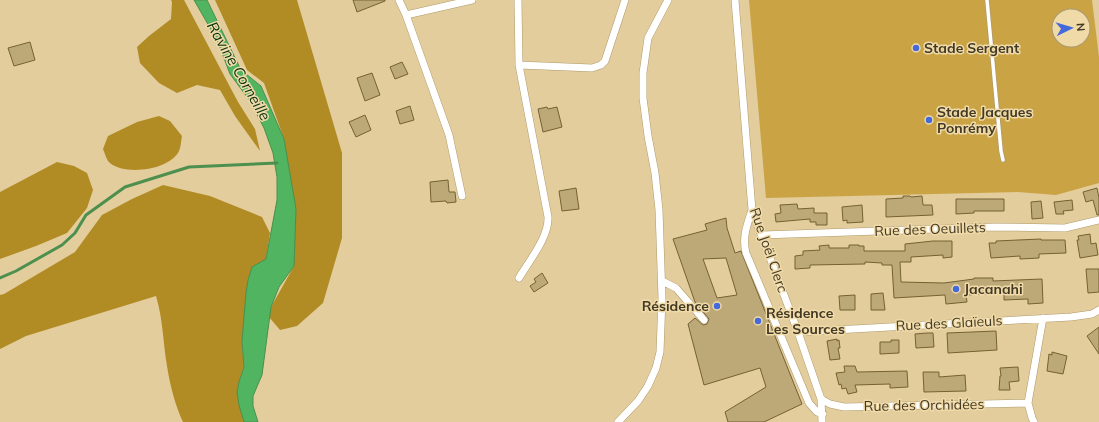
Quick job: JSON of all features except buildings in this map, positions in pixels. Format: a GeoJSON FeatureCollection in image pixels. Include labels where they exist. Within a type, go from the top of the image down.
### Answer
{"type":"FeatureCollection","features":[{"type":"Feature","properties":{"kind":"street"},"geometry":{"type":"LineString","coordinates":[[399,0],[406,15],[447,128],[462,196]]}},
{"type":"Feature","properties":{"kind":"street"},"geometry":{"type":"LineString","coordinates":[[406,15],[472,0]]}},
{"type":"Feature","properties":{"kind":"street"},"geometry":{"type":"LineString","coordinates":[[518,0],[519,65],[549,223],[545,235],[519,278]]}},
{"type":"Feature","properties":{"kind":"street"},"geometry":{"type":"LineString","coordinates":[[519,65],[592,68],[601,65],[605,61],[625,0]]}},
{"type":"Feature","properties":{"kind":"street"},"geometry":{"type":"LineString","coordinates":[[618,422],[638,401],[648,386],[656,368],[660,352],[662,281],[659,210],[655,173],[643,98],[643,72],[648,38],[653,25],[668,0]]}},
{"type":"Feature","properties":{"kind":"street","name":"Rue Joël Clerc"},"geometry":{"type":"LineString","coordinates":[[735,0],[752,210],[798,332],[821,399],[822,422]]}},
{"type":"Feature","properties":{"kind":"street"},"geometry":{"type":"LineString","coordinates":[[752,210],[744,231],[744,247],[746,253],[808,403],[817,412],[822,414]]}},
{"type":"Feature","properties":{"kind":"street","name":"Rue des Oeuillets"},"geometry":{"type":"LineString","coordinates":[[761,235],[995,227],[1065,228],[1099,220]]}},
{"type":"Feature","properties":{"kind":"street"},"geometry":{"type":"LineString","coordinates":[[662,281],[676,288],[704,320]]}},
{"type":"Feature","properties":{"kind":"street","name":"Rue des Glaïeuls"},"geometry":{"type":"LineString","coordinates":[[798,332],[1071,317],[1092,314],[1099,310]]}},
{"type":"Feature","properties":{"kind":"street"},"geometry":{"type":"LineString","coordinates":[[1034,422],[1028,403],[1043,318]]}},
{"type":"Feature","properties":{"kind":"street","name":"Rue des Orchidées"},"geometry":{"type":"LineString","coordinates":[[821,399],[830,404],[844,407],[1028,403]]}},
{"type":"Feature","properties":{"kind":"lane"},"geometry":{"type":"LineString","coordinates":[[987,0],[989,37],[1003,160]]}},
{"type":"Feature","properties":{"kind":"shaded area"},"geometry":{"type":"Polygon","coordinates":[[[171,0],[184,0],[238,102],[255,129],[260,151],[235,116],[220,90],[197,85],[177,93],[159,83],[140,63],[137,47],[171,19],[171,0]]]}},
{"type":"Feature","properties":{"kind":"shaded area"},"geometry":{"type":"Polygon","coordinates":[[[215,0],[297,0],[342,153],[342,238],[323,303],[297,326],[280,330],[269,317],[271,307],[294,266],[294,248],[284,139],[264,83],[247,70],[215,0]]]}},
{"type":"Feature","properties":{"kind":"shaded area","name":"Stade Jacques Ponrémy"},"geometry":{"type":"Polygon","coordinates":[[[749,0],[1092,0],[1099,57],[1099,183],[1056,195],[1018,192],[766,198],[749,0]]]}},
{"type":"Feature","properties":{"kind":"shaded area"},"geometry":{"type":"Polygon","coordinates":[[[159,116],[170,121],[182,136],[180,149],[174,158],[157,167],[136,170],[117,167],[109,162],[103,149],[108,136],[137,122],[159,116]]]}},
{"type":"Feature","properties":{"kind":"shaded area"},"geometry":{"type":"Polygon","coordinates":[[[57,162],[74,166],[87,173],[93,190],[87,208],[67,233],[0,259],[0,192],[57,162]]]}},
{"type":"Feature","properties":{"kind":"shaded area"},"geometry":{"type":"Polygon","coordinates":[[[163,185],[210,196],[262,217],[270,233],[266,259],[242,341],[244,367],[239,382],[244,422],[183,422],[175,402],[170,380],[156,296],[26,336],[0,349],[0,295],[75,252],[102,215],[163,185]]]}},
{"type":"Feature","properties":{"kind":"water","name":"Ravine Corneille"},"geometry":{"type":"Polygon","coordinates":[[[194,0],[207,0],[241,70],[261,86],[284,139],[296,209],[294,266],[279,287],[271,307],[262,375],[253,396],[253,406],[258,422],[244,422],[237,392],[244,367],[242,341],[248,280],[252,267],[266,259],[277,200],[277,177],[273,153],[264,128],[250,101],[230,74],[217,40],[194,0]]]}},
{"type":"Feature","properties":{"kind":"waterway"},"geometry":{"type":"LineString","coordinates":[[0,278],[16,271],[62,245],[75,233],[86,215],[125,187],[189,167],[277,163]]}},
{"type":"Feature","properties":{"kind":"place","name":"Stade Sergent"},"geometry":{"type":"Point","coordinates":[916,48]}},
{"type":"Feature","properties":{"kind":"place","name":"Stade Jacques Ponrémy"},"geometry":{"type":"Point","coordinates":[929,120]}},
{"type":"Feature","properties":{"kind":"place","name":"Jacanahi"},"geometry":{"type":"Point","coordinates":[956,289]}},
{"type":"Feature","properties":{"kind":"place","name":"Résidence"},"geometry":{"type":"Point","coordinates":[717,306]}},
{"type":"Feature","properties":{"kind":"place","name":"Résidence Les Sources"},"geometry":{"type":"Point","coordinates":[758,321]}}]}
